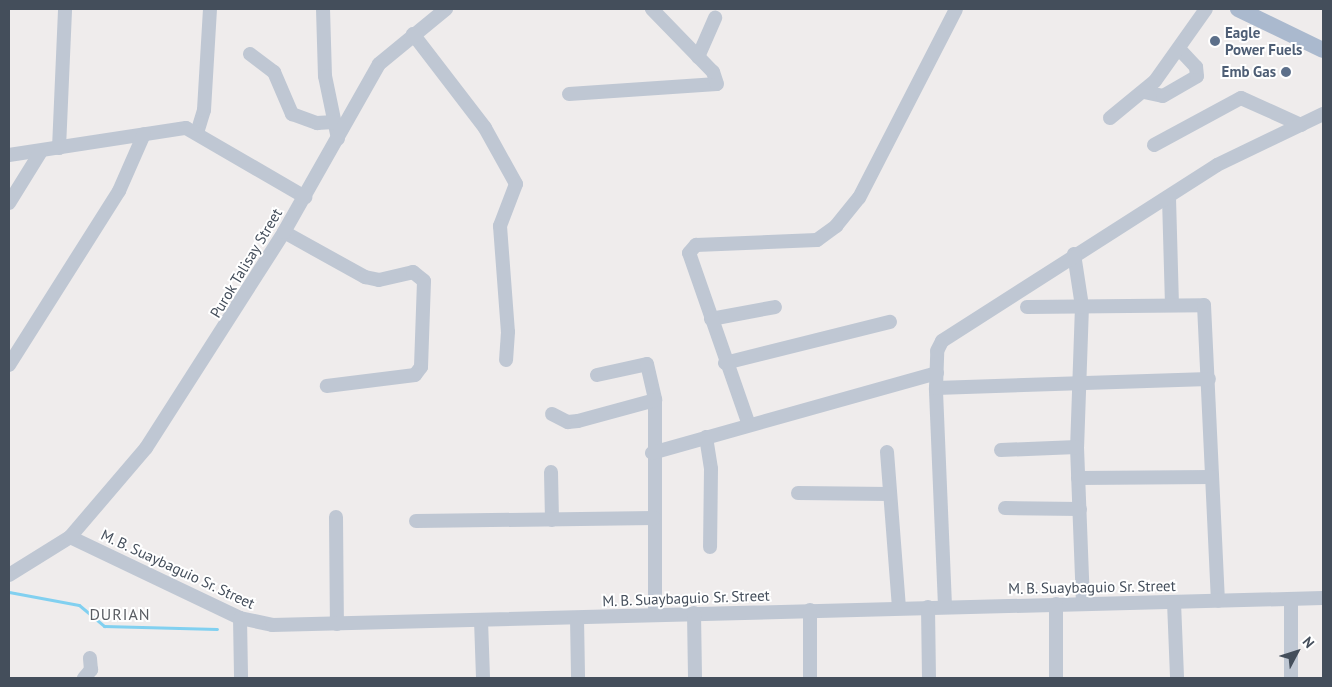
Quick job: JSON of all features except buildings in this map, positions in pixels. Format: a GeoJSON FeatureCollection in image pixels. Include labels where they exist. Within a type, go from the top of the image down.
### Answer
{"type":"FeatureCollection","features":[{"type":"Feature","properties":{"kind":"main road"},"geometry":{"type":"LineString","coordinates":[[1238,9],[1323,50]]}},
{"type":"Feature","properties":{"kind":"street"},"geometry":{"type":"LineString","coordinates":[[60,148],[66,9]]}},
{"type":"Feature","properties":{"kind":"street"},"geometry":{"type":"LineString","coordinates":[[197,134],[204,110],[210,9]]}},
{"type":"Feature","properties":{"kind":"street"},"geometry":{"type":"LineString","coordinates":[[323,9],[322,53],[338,139]]}},
{"type":"Feature","properties":{"kind":"street","name":"Purok Talisay Street"},"geometry":{"type":"LineString","coordinates":[[9,575],[70,537],[164,423],[305,197],[379,64],[413,34],[446,9]]}},
{"type":"Feature","properties":{"kind":"street"},"geometry":{"type":"LineString","coordinates":[[569,94],[717,84],[718,78],[652,9]]}},
{"type":"Feature","properties":{"kind":"street"},"geometry":{"type":"LineString","coordinates":[[748,424],[725,363],[689,253],[696,245],[817,240],[836,226],[859,198],[956,9]]}},
{"type":"Feature","properties":{"kind":"street"},"geometry":{"type":"LineString","coordinates":[[1110,118],[1144,92],[1179,49],[1206,9]]}},
{"type":"Feature","properties":{"kind":"street"},"geometry":{"type":"LineString","coordinates":[[698,58],[715,18]]}},
{"type":"Feature","properties":{"kind":"street"},"geometry":{"type":"LineString","coordinates":[[413,34],[485,128],[516,184],[500,226],[508,332],[506,360]]}},
{"type":"Feature","properties":{"kind":"street"},"geometry":{"type":"LineString","coordinates":[[1144,92],[1163,96],[1197,76],[1196,67],[1179,49]]}},
{"type":"Feature","properties":{"kind":"street"},"geometry":{"type":"LineString","coordinates":[[250,54],[274,72],[292,114],[311,122],[334,122]]}},
{"type":"Feature","properties":{"kind":"street"},"geometry":{"type":"LineString","coordinates":[[1154,144],[1240,98],[1301,125]]}},
{"type":"Feature","properties":{"kind":"street"},"geometry":{"type":"LineString","coordinates":[[945,606],[936,388],[937,351],[942,341],[1074,254],[1169,198],[1238,153],[1323,114]]}},
{"type":"Feature","properties":{"kind":"street"},"geometry":{"type":"LineString","coordinates":[[9,155],[40,154],[60,148],[179,127],[197,134],[305,197]]}},
{"type":"Feature","properties":{"kind":"street"},"geometry":{"type":"LineString","coordinates":[[9,366],[119,191],[144,134]]}},
{"type":"Feature","properties":{"kind":"street"},"geometry":{"type":"LineString","coordinates":[[9,203],[40,154]]}},
{"type":"Feature","properties":{"kind":"street"},"geometry":{"type":"LineString","coordinates":[[1169,198],[1172,303]]}},
{"type":"Feature","properties":{"kind":"street"},"geometry":{"type":"LineString","coordinates":[[284,232],[365,277],[379,280],[413,272],[424,281],[421,367],[415,376],[327,386]]}},
{"type":"Feature","properties":{"kind":"street"},"geometry":{"type":"LineString","coordinates":[[1074,254],[1082,306],[1078,478],[1083,604]]}},
{"type":"Feature","properties":{"kind":"street"},"geometry":{"type":"LineString","coordinates":[[1027,307],[1201,303],[1206,309],[1218,601]]}},
{"type":"Feature","properties":{"kind":"street"},"geometry":{"type":"LineString","coordinates":[[712,319],[775,307]]}},
{"type":"Feature","properties":{"kind":"street"},"geometry":{"type":"LineString","coordinates":[[725,363],[890,322]]}},
{"type":"Feature","properties":{"kind":"street"},"geometry":{"type":"LineString","coordinates":[[597,375],[646,364],[656,400],[658,418],[652,454],[655,615]]}},
{"type":"Feature","properties":{"kind":"street"},"geometry":{"type":"LineString","coordinates":[[652,454],[748,424],[937,373]]}},
{"type":"Feature","properties":{"kind":"street"},"geometry":{"type":"LineString","coordinates":[[936,388],[1081,380],[1209,379]]}},
{"type":"Feature","properties":{"kind":"street"},"geometry":{"type":"LineString","coordinates":[[552,414],[568,422],[578,421],[656,400]]}},
{"type":"Feature","properties":{"kind":"street"},"geometry":{"type":"LineString","coordinates":[[706,437],[711,469],[710,548]]}},
{"type":"Feature","properties":{"kind":"street"},"geometry":{"type":"LineString","coordinates":[[1001,450],[1078,447]]}},
{"type":"Feature","properties":{"kind":"street"},"geometry":{"type":"LineString","coordinates":[[887,452],[899,607]]}},
{"type":"Feature","properties":{"kind":"street"},"geometry":{"type":"LineString","coordinates":[[551,472],[552,520]]}},
{"type":"Feature","properties":{"kind":"street"},"geometry":{"type":"LineString","coordinates":[[1078,478],[1212,477]]}},
{"type":"Feature","properties":{"kind":"street"},"geometry":{"type":"LineString","coordinates":[[798,493],[889,494]]}},
{"type":"Feature","properties":{"kind":"street"},"geometry":{"type":"LineString","coordinates":[[1005,508],[1080,509]]}},
{"type":"Feature","properties":{"kind":"street"},"geometry":{"type":"LineString","coordinates":[[336,516],[337,624]]}},
{"type":"Feature","properties":{"kind":"street"},"geometry":{"type":"LineString","coordinates":[[416,521],[654,518]]}},
{"type":"Feature","properties":{"kind":"street","name":"M. B. Suaybaguio Sr. Street"},"geometry":{"type":"LineString","coordinates":[[70,537],[240,618],[272,625],[577,618],[928,606],[1323,598]]}},
{"type":"Feature","properties":{"kind":"street"},"geometry":{"type":"LineString","coordinates":[[1291,599],[1291,678]]}},
{"type":"Feature","properties":{"kind":"street"},"geometry":{"type":"LineString","coordinates":[[1174,602],[1177,678]]}},
{"type":"Feature","properties":{"kind":"street"},"geometry":{"type":"LineString","coordinates":[[1056,604],[1056,678]]}},
{"type":"Feature","properties":{"kind":"street"},"geometry":{"type":"LineString","coordinates":[[928,606],[929,678]]}},
{"type":"Feature","properties":{"kind":"street"},"geometry":{"type":"LineString","coordinates":[[810,610],[810,678]]}},
{"type":"Feature","properties":{"kind":"street"},"geometry":{"type":"LineString","coordinates":[[694,613],[695,678]]}},
{"type":"Feature","properties":{"kind":"street"},"geometry":{"type":"LineString","coordinates":[[240,618],[241,678]]}},
{"type":"Feature","properties":{"kind":"street"},"geometry":{"type":"LineString","coordinates":[[577,618],[578,678]]}},
{"type":"Feature","properties":{"kind":"street"},"geometry":{"type":"LineString","coordinates":[[481,620],[483,678]]}},
{"type":"Feature","properties":{"kind":"street"},"geometry":{"type":"LineString","coordinates":[[84,678],[91,670],[90,658]]}},
{"type":"Feature","properties":{"kind":"waterway"},"geometry":{"type":"LineString","coordinates":[[9,592],[79,605],[104,626],[217,629]]}},
{"type":"Feature","properties":{"kind":"place","name":"Eagle Power Fuels"},"geometry":{"type":"Point","coordinates":[1215,41]}},
{"type":"Feature","properties":{"kind":"place","name":"Emb Gas"},"geometry":{"type":"Point","coordinates":[1286,72]}},
{"type":"Feature","properties":{"kind":"district","name":"DURIAN"},"geometry":{"type":"Point","coordinates":[120,614]}}]}
